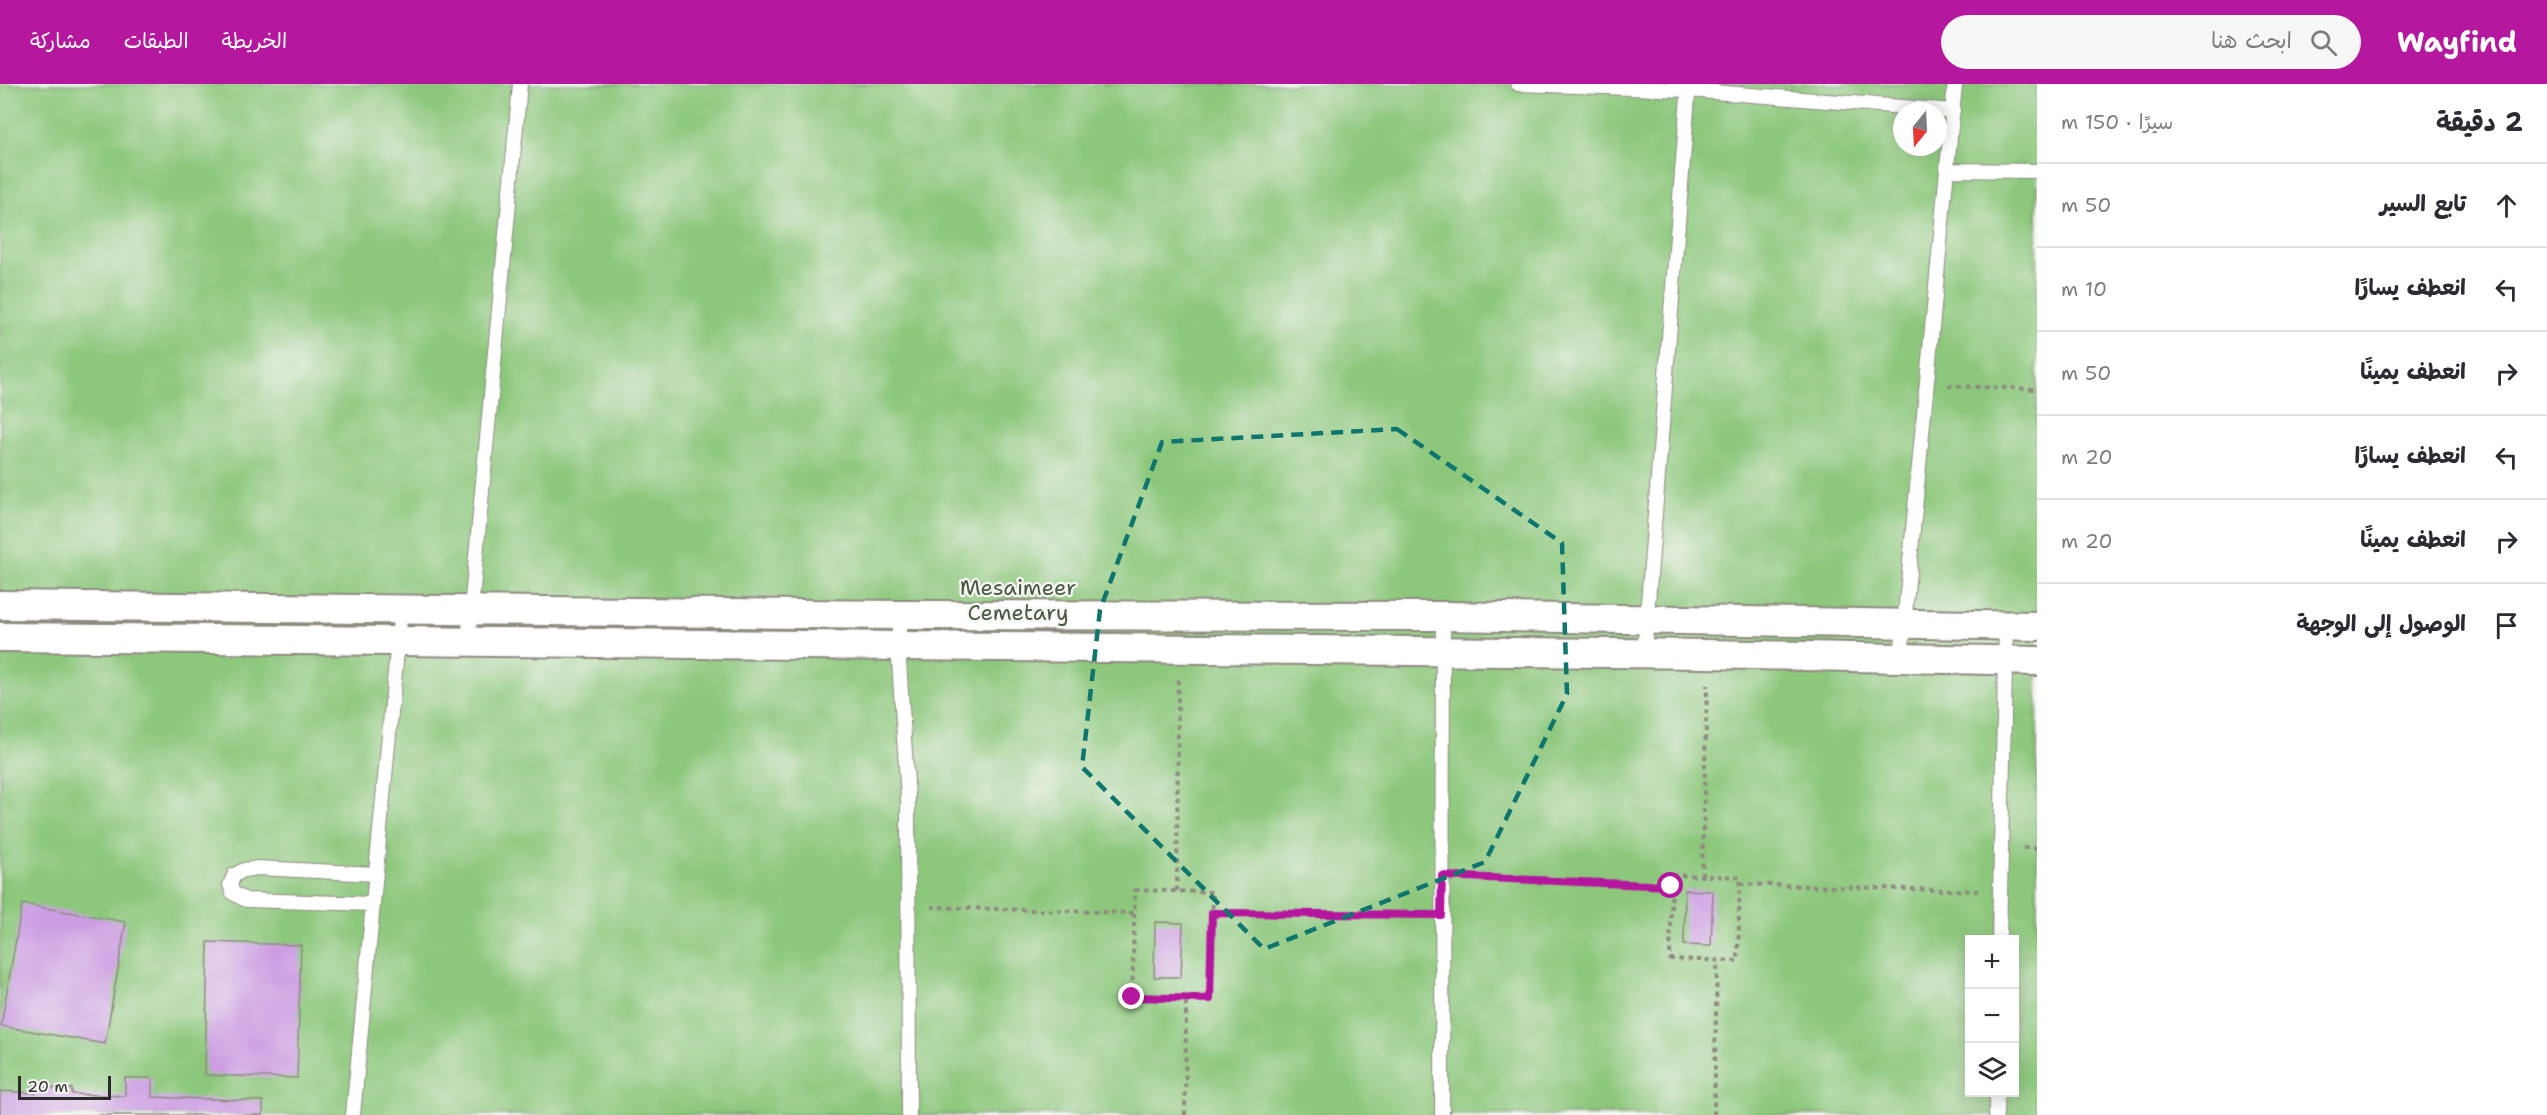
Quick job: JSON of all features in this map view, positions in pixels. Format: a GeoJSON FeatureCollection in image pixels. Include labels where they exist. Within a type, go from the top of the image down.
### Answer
{"type":"FeatureCollection","features":[{"type":"Feature","properties":{"kind":"street"},"geometry":{"type":"LineString","coordinates":[[0,605],[900,615],[1443,616],[2037,626]]}},
{"type":"Feature","properties":{"kind":"street"},"geometry":{"type":"LineString","coordinates":[[0,637],[1707,654],[2037,661]]}},
{"type":"Feature","properties":{"kind":"lane"},"geometry":{"type":"LineString","coordinates":[[468,642],[520,84]]}},
{"type":"Feature","properties":{"kind":"lane"},"geometry":{"type":"LineString","coordinates":[[1518,84],[1688,87],[1953,111]]}},
{"type":"Feature","properties":{"kind":"lane"},"geometry":{"type":"LineString","coordinates":[[1901,657],[1906,624],[1955,84]]}},
{"type":"Feature","properties":{"kind":"lane"},"geometry":{"type":"LineString","coordinates":[[1644,654],[1688,87]]}},
{"type":"Feature","properties":{"kind":"lane"},"geometry":{"type":"LineString","coordinates":[[1948,170],[2037,171]]}},
{"type":"Feature","properties":{"kind":"lane"},"geometry":{"type":"LineString","coordinates":[[353,1115],[401,608]]}},
{"type":"Feature","properties":{"kind":"lane"},"geometry":{"type":"LineString","coordinates":[[900,615],[898,646],[908,798],[909,1115]]}},
{"type":"Feature","properties":{"kind":"lane"},"geometry":{"type":"LineString","coordinates":[[1442,1115],[1441,651],[1443,616]]}},
{"type":"Feature","properties":{"kind":"lane"},"geometry":{"type":"LineString","coordinates":[[1999,935],[2003,661],[2006,625]]}},
{"type":"Feature","properties":{"kind":"lane"},"geometry":{"type":"LineString","coordinates":[[373,904],[246,900],[232,893],[230,885],[234,875],[244,870],[258,868],[375,874]]}},
{"type":"Feature","properties":{"kind":"lane"},"geometry":{"type":"LineString","coordinates":[[1996,1115],[1997,1097]]}},
{"type":"Feature","properties":{"kind":"path"},"geometry":{"type":"LineString","coordinates":[[1928,386],[2037,389]]}},
{"type":"Feature","properties":{"kind":"path"},"geometry":{"type":"LineString","coordinates":[[1177,891],[1178,649]]}},
{"type":"Feature","properties":{"kind":"path"},"geometry":{"type":"LineString","coordinates":[[1702,876],[1707,654]]}},
{"type":"Feature","properties":{"kind":"path"},"geometry":{"type":"LineString","coordinates":[[1672,875],[1702,876],[1740,877],[1738,961],[1670,958],[1672,875]]}},
{"type":"Feature","properties":{"kind":"path"},"geometry":{"type":"LineString","coordinates":[[1442,876],[1671,886]]}},
{"type":"Feature","properties":{"kind":"path"},"geometry":{"type":"LineString","coordinates":[[1740,884],[2000,892]]}},
{"type":"Feature","properties":{"kind":"path"},"geometry":{"type":"LineString","coordinates":[[1135,890],[1177,891],[1213,892],[1210,999],[1132,997],[1135,890]]}},
{"type":"Feature","properties":{"kind":"path"},"geometry":{"type":"LineString","coordinates":[[908,906],[1134,913]]}},
{"type":"Feature","properties":{"kind":"path"},"geometry":{"type":"LineString","coordinates":[[1212,913],[1441,915]]}},
{"type":"Feature","properties":{"kind":"path"},"geometry":{"type":"LineString","coordinates":[[1714,1115],[1717,960]]}},
{"type":"Feature","properties":{"kind":"path"},"geometry":{"type":"LineString","coordinates":[[1185,1115],[1186,998]]}},
{"type":"Feature","properties":{"kind":"highlighted area"},"geometry":{"type":"Polygon","coordinates":[[[1397,429],[1562,543],[1567,694],[1485,862],[1264,949],[1082,767],[1100,610],[1162,442],[1397,429]]]}},
{"type":"Feature","properties":{"kind":"green space","name":"Mesaimeer Cemetary"},"geometry":{"type":"Polygon","coordinates":[[[0,84],[2037,84],[2037,1115],[0,1115],[0,84]]]}},
{"type":"Feature","properties":{"kind":"building"},"geometry":{"type":"Polygon","coordinates":[[[1685,890],[1713,891],[1711,946],[1684,945],[1685,890]]]}},
{"type":"Feature","properties":{"kind":"building"},"geometry":{"type":"Polygon","coordinates":[[[22,904],[126,922],[105,1044],[1,1026],[22,904]]]}},
{"type":"Feature","properties":{"kind":"building"},"geometry":{"type":"Polygon","coordinates":[[[1155,922],[1183,923],[1181,977],[1154,977],[1155,922]]]}},
{"type":"Feature","properties":{"kind":"building"},"geometry":{"type":"Polygon","coordinates":[[[208,942],[301,945],[297,1078],[205,1075],[208,942]]]}},
{"type":"Feature","properties":{"kind":"building"},"geometry":{"type":"Polygon","coordinates":[[[125,1078],[152,1078],[152,1097],[263,1101],[263,1115],[0,1115],[0,1091],[36,1093],[37,1087],[72,1089],[72,1094],[125,1096],[125,1078]]]}},
{"type":"Feature","properties":{"kind":"route"},"geometry":{"type":"LineString","coordinates":[[1132,997],[1210,999],[1212,913],[1441,915],[1442,876],[1671,886]]}}]}
